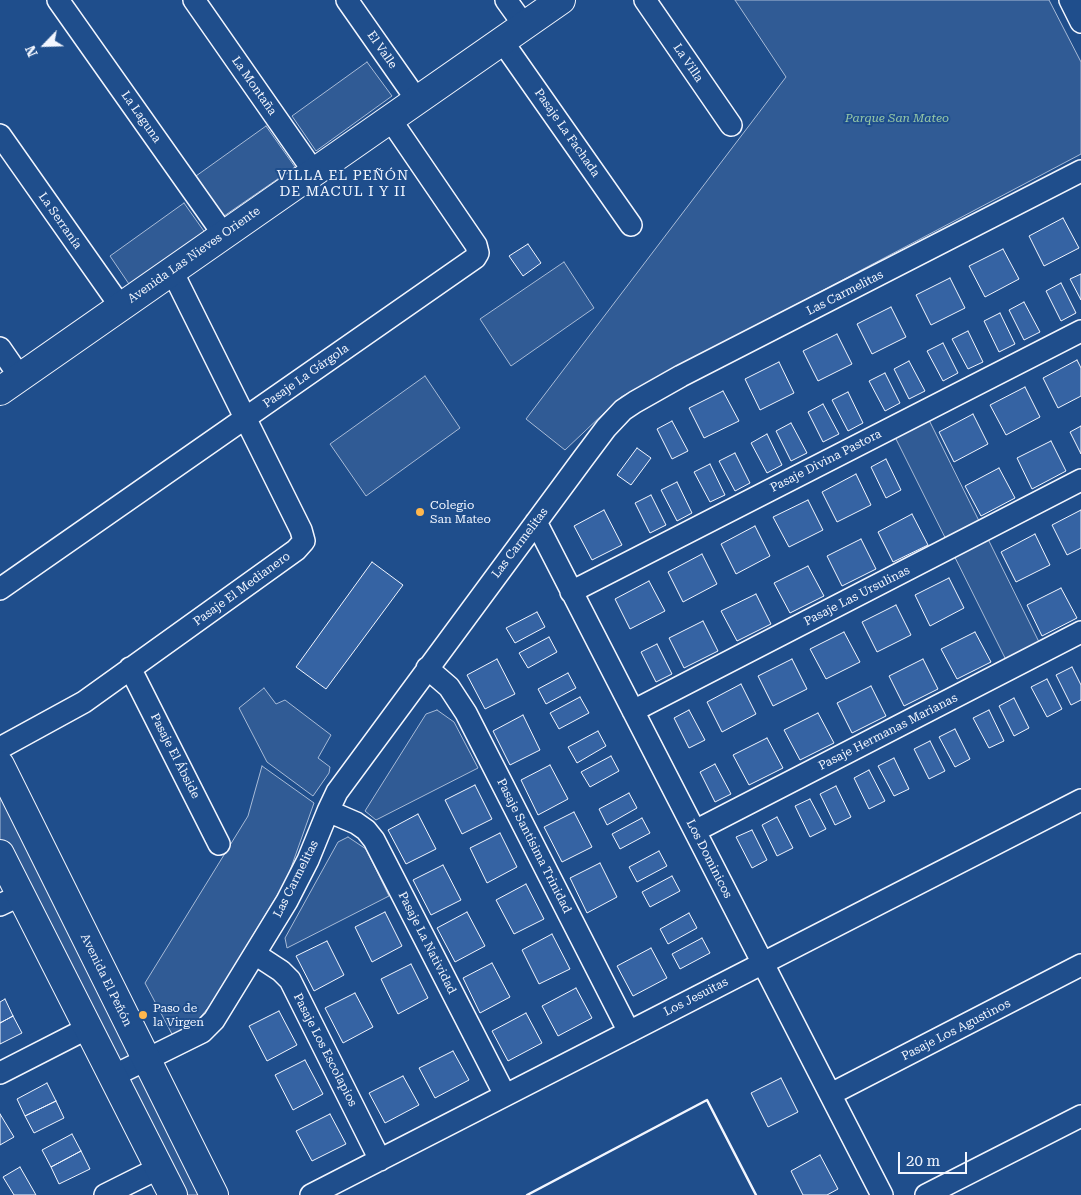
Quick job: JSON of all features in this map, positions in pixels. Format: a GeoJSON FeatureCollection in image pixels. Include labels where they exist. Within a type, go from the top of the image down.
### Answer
{"type":"FeatureCollection","features":[{"type":"Feature","properties":{"kind":"main road","name":"Avenida Las Nieves Oriente"},"geometry":{"type":"LineString","coordinates":[[10,384],[561,0]]}},
{"type":"Feature","properties":{"kind":"main road","name":"Avenida El Peñón"},"geometry":{"type":"LineString","coordinates":[[0,764],[214,1195]]}},
{"type":"Feature","properties":{"kind":"main road"},"geometry":{"type":"LineString","coordinates":[[0,854],[10,900],[88,1028],[173,1195]]}},
{"type":"Feature","properties":{"kind":"street","name":"La Laguna"},"geometry":{"type":"LineString","coordinates":[[58,0],[224,235]]}},
{"type":"Feature","properties":{"kind":"street","name":"La Montaña"},"geometry":{"type":"LineString","coordinates":[[194,0],[314,172]]}},
{"type":"Feature","properties":{"kind":"street","name":"El Valle"},"geometry":{"type":"LineString","coordinates":[[346,0],[417,100]]}},
{"type":"Feature","properties":{"kind":"street"},"geometry":{"type":"LineString","coordinates":[[506,0],[524,25]]}},
{"type":"Feature","properties":{"kind":"street","name":"La Villa"},"geometry":{"type":"LineString","coordinates":[[645,0],[731,125]]}},
{"type":"Feature","properties":{"kind":"street","name":"Pasaje La Fachada"},"geometry":{"type":"LineString","coordinates":[[502,41],[631,225]]}},
{"type":"Feature","properties":{"kind":"street","name":"Pasaje La Gárgola"},"geometry":{"type":"LineString","coordinates":[[0,589],[472,261],[478,254],[476,244],[390,119]]}},
{"type":"Feature","properties":{"kind":"street","name":"La Serranía"},"geometry":{"type":"LineString","coordinates":[[0,135],[121,307]]}},
{"type":"Feature","properties":{"kind":"street","name":"Las Carmelitas"},"geometry":{"type":"LineString","coordinates":[[113,1076],[194,1036],[208,1027],[220,1013],[298,880],[337,792],[606,428],[623,410],[681,376],[1081,171]]}},
{"type":"Feature","properties":{"kind":"street","name":"Pasaje El Medianero"},"geometry":{"type":"LineString","coordinates":[[0,748],[84,702],[296,550],[304,541],[302,530],[172,271]]}},
{"type":"Feature","properties":{"kind":"street","name":"Pasaje Divina Pastora"},"geometry":{"type":"LineString","coordinates":[[571,592],[1081,331]]}},
{"type":"Feature","properties":{"kind":"street"},"geometry":{"type":"LineString","coordinates":[[0,348],[10,384]]}},
{"type":"Feature","properties":{"kind":"street","name":"Pasaje Las Ursulinas"},"geometry":{"type":"LineString","coordinates":[[633,711],[1081,480]]}},
{"type":"Feature","properties":{"kind":"street","name":"Los Dominicos"},"geometry":{"type":"LineString","coordinates":[[536,522],[882,1195]]}},
{"type":"Feature","properties":{"kind":"street","name":"Pasaje Hermanas Marianas"},"geometry":{"type":"LineString","coordinates":[[695,831],[1081,632]]}},
{"type":"Feature","properties":{"kind":"street","name":"Pasaje El Ábside"},"geometry":{"type":"LineString","coordinates":[[130,668],[219,844]]}},
{"type":"Feature","properties":{"kind":"street","name":"Pasaje Santísima Trinidad"},"geometry":{"type":"LineString","coordinates":[[427,668],[449,687],[466,713],[628,1032]]}},
{"type":"Feature","properties":{"kind":"street","name":"Los Jesuitas"},"geometry":{"type":"LineString","coordinates":[[311,1195],[1081,800]]}},
{"type":"Feature","properties":{"kind":"street","name":"Pasaje La Natividad"},"geometry":{"type":"LineString","coordinates":[[328,811],[356,823],[366,830],[374,840],[505,1095]]}},
{"type":"Feature","properties":{"kind":"street","name":"Pasaje Los Escolapios"},"geometry":{"type":"LineString","coordinates":[[255,954],[281,970],[290,980],[380,1160]]}},
{"type":"Feature","properties":{"kind":"street","name":"Pasaje Los Agustinos"},"geometry":{"type":"LineString","coordinates":[[831,1094],[1081,966]]}},
{"type":"Feature","properties":{"kind":"street"},"geometry":{"type":"LineString","coordinates":[[0,1072],[88,1028]]}},
{"type":"Feature","properties":{"kind":"street"},"geometry":{"type":"LineString","coordinates":[[926,1195],[1081,1116]]}},
{"type":"Feature","properties":{"kind":"street"},"geometry":{"type":"LineString","coordinates":[[105,1195],[159,1168]]}},
{"type":"Feature","properties":{"kind":"shaded area","name":"Parque San Mateo"},"geometry":{"type":"Polygon","coordinates":[[[735,0],[1049,0],[1081,62],[1081,154],[621,397],[565,450],[526,419],[786,77],[735,0]]]}},
{"type":"Feature","properties":{"kind":"shaded area"},"geometry":{"type":"Polygon","coordinates":[[[367,62],[392,96],[316,151],[292,116],[367,62]]]}},
{"type":"Feature","properties":{"kind":"shaded area"},"geometry":{"type":"Polygon","coordinates":[[[266,126],[295,167],[224,216],[196,176],[266,126]]]}},
{"type":"Feature","properties":{"kind":"shaded area"},"geometry":{"type":"Polygon","coordinates":[[[184,203],[206,234],[131,287],[110,256],[184,203]]]}},
{"type":"Feature","properties":{"kind":"shaded area"},"geometry":{"type":"Polygon","coordinates":[[[564,262],[594,308],[511,366],[480,319],[564,262]]]}},
{"type":"Feature","properties":{"kind":"shaded area"},"geometry":{"type":"Polygon","coordinates":[[[425,376],[460,428],[366,496],[330,444],[425,376]]]}},
{"type":"Feature","properties":{"kind":"shaded area"},"geometry":{"type":"Polygon","coordinates":[[[929,420],[1041,646],[1007,662],[895,437],[929,420]]]}},
{"type":"Feature","properties":{"kind":"shaded area"},"geometry":{"type":"Polygon","coordinates":[[[264,688],[276,704],[285,700],[331,735],[318,758],[330,767],[329,773],[313,796],[267,762],[239,708],[264,688]]]}},
{"type":"Feature","properties":{"kind":"shaded area"},"geometry":{"type":"Polygon","coordinates":[[[437,710],[454,722],[478,768],[376,820],[365,811],[426,714],[437,710]]]}},
{"type":"Feature","properties":{"kind":"shaded area"},"geometry":{"type":"Polygon","coordinates":[[[262,766],[314,803],[287,879],[212,1003],[198,1020],[173,1036],[145,983],[248,816],[262,766]]]}},
{"type":"Feature","properties":{"kind":"shaded area"},"geometry":{"type":"Polygon","coordinates":[[[0,791],[203,1195],[179,1195],[0,847],[0,791]]]}},
{"type":"Feature","properties":{"kind":"shaded area"},"geometry":{"type":"Polygon","coordinates":[[[348,837],[366,849],[389,896],[287,948],[285,938],[338,842],[348,837]]]}},
{"type":"Feature","properties":{"kind":"building"},"geometry":{"type":"Polygon","coordinates":[[[1063,218],[1079,248],[1044,266],[1029,236],[1063,218]]]}},
{"type":"Feature","properties":{"kind":"building"},"geometry":{"type":"Polygon","coordinates":[[[528,244],[541,263],[523,276],[509,256],[528,244]]]}},
{"type":"Feature","properties":{"kind":"building"},"geometry":{"type":"Polygon","coordinates":[[[1003,249],[1019,279],[985,297],[969,266],[1003,249]]]}},
{"type":"Feature","properties":{"kind":"building"},"geometry":{"type":"Polygon","coordinates":[[[1081,274],[1081,300],[1070,279],[1081,274]]]}},
{"type":"Feature","properties":{"kind":"building"},"geometry":{"type":"Polygon","coordinates":[[[950,278],[965,308],[931,325],[916,295],[950,278]]]}},
{"type":"Feature","properties":{"kind":"building"},"geometry":{"type":"Polygon","coordinates":[[[1061,283],[1076,313],[1061,321],[1046,291],[1061,283]]]}},
{"type":"Feature","properties":{"kind":"building"},"geometry":{"type":"Polygon","coordinates":[[[1024,302],[1040,332],[1024,340],[1009,310],[1024,302]]]}},
{"type":"Feature","properties":{"kind":"building"},"geometry":{"type":"Polygon","coordinates":[[[891,307],[906,337],[872,354],[857,324],[891,307]]]}},
{"type":"Feature","properties":{"kind":"building"},"geometry":{"type":"Polygon","coordinates":[[[1000,313],[1015,344],[999,352],[984,321],[1000,313]]]}},
{"type":"Feature","properties":{"kind":"building"},"geometry":{"type":"Polygon","coordinates":[[[968,331],[983,362],[968,369],[952,339],[968,331]]]}},
{"type":"Feature","properties":{"kind":"building"},"geometry":{"type":"Polygon","coordinates":[[[837,334],[852,364],[818,381],[803,351],[837,334]]]}},
{"type":"Feature","properties":{"kind":"building"},"geometry":{"type":"Polygon","coordinates":[[[943,343],[958,373],[943,381],[927,351],[943,343]]]}},
{"type":"Feature","properties":{"kind":"building"},"geometry":{"type":"Polygon","coordinates":[[[1077,360],[1081,368],[1081,396],[1058,408],[1043,378],[1077,360]]]}},
{"type":"Feature","properties":{"kind":"building"},"geometry":{"type":"Polygon","coordinates":[[[909,361],[925,391],[909,399],[894,369],[909,361]]]}},
{"type":"Feature","properties":{"kind":"building"},"geometry":{"type":"Polygon","coordinates":[[[779,362],[794,393],[760,410],[745,379],[779,362]]]}},
{"type":"Feature","properties":{"kind":"building"},"geometry":{"type":"Polygon","coordinates":[[[885,373],[900,403],[885,411],[869,381],[885,373]]]}},
{"type":"Feature","properties":{"kind":"building"},"geometry":{"type":"Polygon","coordinates":[[[1025,387],[1040,417],[1006,435],[990,405],[1025,387]]]}},
{"type":"Feature","properties":{"kind":"building"},"geometry":{"type":"Polygon","coordinates":[[[723,391],[739,421],[704,438],[689,408],[723,391]]]}},
{"type":"Feature","properties":{"kind":"building"},"geometry":{"type":"Polygon","coordinates":[[[848,392],[863,423],[848,431],[832,400],[848,392]]]}},
{"type":"Feature","properties":{"kind":"building"},"geometry":{"type":"Polygon","coordinates":[[[823,404],[839,434],[823,442],[808,412],[823,404]]]}},
{"type":"Feature","properties":{"kind":"building"},"geometry":{"type":"Polygon","coordinates":[[[973,414],[988,444],[954,462],[939,432],[973,414]]]}},
{"type":"Feature","properties":{"kind":"building"},"geometry":{"type":"Polygon","coordinates":[[[672,421],[688,451],[672,459],[657,429],[672,421]]]}},
{"type":"Feature","properties":{"kind":"building"},"geometry":{"type":"Polygon","coordinates":[[[791,423],[807,453],[791,461],[776,431],[791,423]]]}},
{"type":"Feature","properties":{"kind":"building"},"geometry":{"type":"Polygon","coordinates":[[[1081,426],[1081,454],[1070,432],[1081,426]]]}},
{"type":"Feature","properties":{"kind":"building"},"geometry":{"type":"Polygon","coordinates":[[[767,434],[782,465],[767,473],[751,443],[767,434]]]}},
{"type":"Feature","properties":{"kind":"building"},"geometry":{"type":"Polygon","coordinates":[[[1051,441],[1066,471],[1032,489],[1017,458],[1051,441]]]}},
{"type":"Feature","properties":{"kind":"building"},"geometry":{"type":"Polygon","coordinates":[[[637,448],[651,458],[631,485],[617,475],[637,448]]]}},
{"type":"Feature","properties":{"kind":"building"},"geometry":{"type":"Polygon","coordinates":[[[735,453],[750,483],[735,491],[719,461],[735,453]]]}},
{"type":"Feature","properties":{"kind":"building"},"geometry":{"type":"Polygon","coordinates":[[[886,459],[901,490],[886,498],[871,467],[886,459]]]}},
{"type":"Feature","properties":{"kind":"building"},"geometry":{"type":"Polygon","coordinates":[[[710,464],[725,495],[710,502],[694,472],[710,464]]]}},
{"type":"Feature","properties":{"kind":"building"},"geometry":{"type":"Polygon","coordinates":[[[999,468],[1015,498],[981,516],[965,486],[999,468]]]}},
{"type":"Feature","properties":{"kind":"building"},"geometry":{"type":"Polygon","coordinates":[[[856,474],[871,505],[837,522],[822,492],[856,474]]]}},
{"type":"Feature","properties":{"kind":"building"},"geometry":{"type":"Polygon","coordinates":[[[677,482],[692,513],[677,521],[661,490],[677,482]]]}},
{"type":"Feature","properties":{"kind":"building"},"geometry":{"type":"Polygon","coordinates":[[[651,495],[666,525],[650,533],[635,503],[651,495]]]}},
{"type":"Feature","properties":{"kind":"building"},"geometry":{"type":"Polygon","coordinates":[[[808,500],[823,530],[789,547],[773,517],[808,500]]]}},
{"type":"Feature","properties":{"kind":"building"},"geometry":{"type":"Polygon","coordinates":[[[604,510],[622,545],[592,560],[574,526],[604,510]]]}},
{"type":"Feature","properties":{"kind":"building"},"geometry":{"type":"Polygon","coordinates":[[[1081,510],[1081,548],[1067,555],[1052,525],[1081,510]]]}},
{"type":"Feature","properties":{"kind":"building"},"geometry":{"type":"Polygon","coordinates":[[[912,514],[928,545],[893,562],[878,532],[912,514]]]}},
{"type":"Feature","properties":{"kind":"building"},"geometry":{"type":"Polygon","coordinates":[[[755,526],[770,556],[736,574],[721,544],[755,526]]]}},
{"type":"Feature","properties":{"kind":"building"},"geometry":{"type":"Polygon","coordinates":[[[1035,534],[1050,565],[1016,582],[1001,552],[1035,534]]]}},
{"type":"Feature","properties":{"kind":"building"},"geometry":{"type":"Polygon","coordinates":[[[861,539],[876,569],[842,586],[827,556],[861,539]]]}},
{"type":"Feature","properties":{"kind":"building"},"geometry":{"type":"Polygon","coordinates":[[[702,554],[717,584],[683,602],[668,572],[702,554]]]}},
{"type":"Feature","properties":{"kind":"building"},"geometry":{"type":"Polygon","coordinates":[[[372,562],[403,585],[326,689],[296,667],[372,562]]]}},
{"type":"Feature","properties":{"kind":"building"},"geometry":{"type":"Polygon","coordinates":[[[808,566],[824,596],[790,613],[774,583],[808,566]]]}},
{"type":"Feature","properties":{"kind":"building"},"geometry":{"type":"Polygon","coordinates":[[[949,578],[964,608],[930,626],[915,595],[949,578]]]}},
{"type":"Feature","properties":{"kind":"building"},"geometry":{"type":"Polygon","coordinates":[[[649,581],[665,611],[630,629],[615,599],[649,581]]]}},
{"type":"Feature","properties":{"kind":"building"},"geometry":{"type":"Polygon","coordinates":[[[1061,588],[1077,618],[1042,636],[1027,605],[1061,588]]]}},
{"type":"Feature","properties":{"kind":"building"},"geometry":{"type":"Polygon","coordinates":[[[756,594],[771,624],[737,641],[721,611],[756,594]]]}},
{"type":"Feature","properties":{"kind":"building"},"geometry":{"type":"Polygon","coordinates":[[[896,605],[911,635],[877,652],[862,622],[896,605]]]}},
{"type":"Feature","properties":{"kind":"building"},"geometry":{"type":"Polygon","coordinates":[[[537,612],[545,627],[515,643],[506,628],[537,612]]]}},
{"type":"Feature","properties":{"kind":"building"},"geometry":{"type":"Polygon","coordinates":[[[703,621],[718,651],[684,668],[669,638],[703,621]]]}},
{"type":"Feature","properties":{"kind":"building"},"geometry":{"type":"Polygon","coordinates":[[[844,632],[860,662],[826,679],[810,649],[844,632]]]}},
{"type":"Feature","properties":{"kind":"building"},"geometry":{"type":"Polygon","coordinates":[[[975,632],[991,662],[957,679],[941,649],[975,632]]]}},
{"type":"Feature","properties":{"kind":"building"},"geometry":{"type":"Polygon","coordinates":[[[549,637],[557,652],[528,668],[519,653],[549,637]]]}},
{"type":"Feature","properties":{"kind":"building"},"geometry":{"type":"Polygon","coordinates":[[[657,644],[672,674],[656,682],[641,652],[657,644]]]}},
{"type":"Feature","properties":{"kind":"building"},"geometry":{"type":"Polygon","coordinates":[[[497,659],[515,694],[485,709],[467,675],[497,659]]]}},
{"type":"Feature","properties":{"kind":"building"},"geometry":{"type":"Polygon","coordinates":[[[792,659],[807,689],[773,706],[758,676],[792,659]]]}},
{"type":"Feature","properties":{"kind":"building"},"geometry":{"type":"Polygon","coordinates":[[[923,659],[938,689],[904,706],[889,676],[923,659]]]}},
{"type":"Feature","properties":{"kind":"building"},"geometry":{"type":"Polygon","coordinates":[[[1072,667],[1081,685],[1081,700],[1071,705],[1056,675],[1072,667]]]}},
{"type":"Feature","properties":{"kind":"building"},"geometry":{"type":"Polygon","coordinates":[[[568,673],[576,688],[546,704],[538,689],[568,673]]]}},
{"type":"Feature","properties":{"kind":"building"},"geometry":{"type":"Polygon","coordinates":[[[1047,679],[1062,709],[1047,717],[1031,687],[1047,679]]]}},
{"type":"Feature","properties":{"kind":"building"},"geometry":{"type":"Polygon","coordinates":[[[741,684],[756,714],[722,732],[707,702],[741,684]]]}},
{"type":"Feature","properties":{"kind":"building"},"geometry":{"type":"Polygon","coordinates":[[[871,686],[886,716],[852,733],[837,703],[871,686]]]}},
{"type":"Feature","properties":{"kind":"building"},"geometry":{"type":"Polygon","coordinates":[[[580,697],[589,713],[559,729],[550,713],[580,697]]]}},
{"type":"Feature","properties":{"kind":"building"},"geometry":{"type":"Polygon","coordinates":[[[1014,698],[1029,728],[1014,736],[999,706],[1014,698]]]}},
{"type":"Feature","properties":{"kind":"building"},"geometry":{"type":"Polygon","coordinates":[[[689,710],[705,740],[689,748],[674,718],[689,710]]]}},
{"type":"Feature","properties":{"kind":"building"},"geometry":{"type":"Polygon","coordinates":[[[989,710],[1004,741],[989,748],[973,718],[989,710]]]}},
{"type":"Feature","properties":{"kind":"building"},"geometry":{"type":"Polygon","coordinates":[[[818,713],[834,743],[800,760],[784,730],[818,713]]]}},
{"type":"Feature","properties":{"kind":"building"},"geometry":{"type":"Polygon","coordinates":[[[523,715],[540,750],[510,765],[493,731],[523,715]]]}},
{"type":"Feature","properties":{"kind":"building"},"geometry":{"type":"Polygon","coordinates":[[[955,729],[970,759],[955,767],[939,737],[955,729]]]}},
{"type":"Feature","properties":{"kind":"building"},"geometry":{"type":"Polygon","coordinates":[[[598,731],[606,746],[577,763],[568,747],[598,731]]]}},
{"type":"Feature","properties":{"kind":"building"},"geometry":{"type":"Polygon","coordinates":[[[767,738],[783,768],[749,785],[733,755],[767,738]]]}},
{"type":"Feature","properties":{"kind":"building"},"geometry":{"type":"Polygon","coordinates":[[[930,741],[945,771],[929,779],[914,749],[930,741]]]}},
{"type":"Feature","properties":{"kind":"building"},"geometry":{"type":"Polygon","coordinates":[[[611,756],[619,771],[590,787],[581,772],[611,756]]]}},
{"type":"Feature","properties":{"kind":"building"},"geometry":{"type":"Polygon","coordinates":[[[894,758],[909,789],[894,796],[878,766],[894,758]]]}},
{"type":"Feature","properties":{"kind":"building"},"geometry":{"type":"Polygon","coordinates":[[[715,764],[731,794],[715,802],[700,772],[715,764]]]}},
{"type":"Feature","properties":{"kind":"building"},"geometry":{"type":"Polygon","coordinates":[[[550,765],[568,799],[538,815],[521,780],[550,765]]]}},
{"type":"Feature","properties":{"kind":"building"},"geometry":{"type":"Polygon","coordinates":[[[869,770],[885,801],[869,809],[854,778],[869,770]]]}},
{"type":"Feature","properties":{"kind":"building"},"geometry":{"type":"Polygon","coordinates":[[[475,785],[492,819],[462,834],[445,800],[475,785]]]}},
{"type":"Feature","properties":{"kind":"building"},"geometry":{"type":"Polygon","coordinates":[[[836,786],[851,817],[835,825],[820,794],[836,786]]]}},
{"type":"Feature","properties":{"kind":"building"},"geometry":{"type":"Polygon","coordinates":[[[629,793],[637,808],[607,825],[599,809],[629,793]]]}},
{"type":"Feature","properties":{"kind":"building"},"geometry":{"type":"Polygon","coordinates":[[[810,799],[826,829],[810,837],[795,806],[810,799]]]}},
{"type":"Feature","properties":{"kind":"building"},"geometry":{"type":"Polygon","coordinates":[[[574,812],[592,847],[562,862],[544,827],[574,812]]]}},
{"type":"Feature","properties":{"kind":"building"},"geometry":{"type":"Polygon","coordinates":[[[418,814],[436,849],[406,864],[388,830],[418,814]]]}},
{"type":"Feature","properties":{"kind":"building"},"geometry":{"type":"Polygon","coordinates":[[[777,817],[793,848],[777,856],[762,825],[777,817]]]}},
{"type":"Feature","properties":{"kind":"building"},"geometry":{"type":"Polygon","coordinates":[[[642,818],[650,833],[620,849],[612,834],[642,818]]]}},
{"type":"Feature","properties":{"kind":"building"},"geometry":{"type":"Polygon","coordinates":[[[752,830],[767,860],[752,868],[736,837],[752,830]]]}},
{"type":"Feature","properties":{"kind":"building"},"geometry":{"type":"Polygon","coordinates":[[[500,833],[517,867],[487,883],[470,848],[500,833]]]}},
{"type":"Feature","properties":{"kind":"building"},"geometry":{"type":"Polygon","coordinates":[[[659,851],[667,866],[637,882],[629,867],[659,851]]]}},
{"type":"Feature","properties":{"kind":"building"},"geometry":{"type":"Polygon","coordinates":[[[600,863],[617,897],[587,913],[570,878],[600,863]]]}},
{"type":"Feature","properties":{"kind":"building"},"geometry":{"type":"Polygon","coordinates":[[[443,865],[461,900],[431,915],[413,880],[443,865]]]}},
{"type":"Feature","properties":{"kind":"building"},"geometry":{"type":"Polygon","coordinates":[[[672,876],[680,891],[650,907],[642,892],[672,876]]]}},
{"type":"Feature","properties":{"kind":"building"},"geometry":{"type":"Polygon","coordinates":[[[526,884],[544,919],[514,934],[496,900],[526,884]]]}},
{"type":"Feature","properties":{"kind":"building"},"geometry":{"type":"Polygon","coordinates":[[[385,912],[402,946],[372,962],[355,927],[385,912]]]}},
{"type":"Feature","properties":{"kind":"building"},"geometry":{"type":"Polygon","coordinates":[[[467,912],[485,946],[455,962],[437,928],[467,912]]]}},
{"type":"Feature","properties":{"kind":"building"},"geometry":{"type":"Polygon","coordinates":[[[689,913],[697,928],[668,944],[660,929],[689,913]]]}},
{"type":"Feature","properties":{"kind":"building"},"geometry":{"type":"Polygon","coordinates":[[[552,934],[570,969],[539,984],[522,950],[552,934]]]}},
{"type":"Feature","properties":{"kind":"building"},"geometry":{"type":"Polygon","coordinates":[[[702,938],[710,953],[680,969],[672,954],[702,938]]]}},
{"type":"Feature","properties":{"kind":"building"},"geometry":{"type":"Polygon","coordinates":[[[327,941],[344,975],[314,991],[296,956],[327,941]]]}},
{"type":"Feature","properties":{"kind":"building"},"geometry":{"type":"Polygon","coordinates":[[[651,948],[667,978],[633,996],[617,966],[651,948]]]}},
{"type":"Feature","properties":{"kind":"building"},"geometry":{"type":"Polygon","coordinates":[[[492,963],[510,997],[480,1013],[463,978],[492,963]]]}},
{"type":"Feature","properties":{"kind":"building"},"geometry":{"type":"Polygon","coordinates":[[[411,964],[428,998],[398,1014],[381,979],[411,964]]]}},
{"type":"Feature","properties":{"kind":"building"},"geometry":{"type":"Polygon","coordinates":[[[576,988],[592,1018],[558,1036],[542,1006],[576,988]]]}},
{"type":"Feature","properties":{"kind":"building"},"geometry":{"type":"Polygon","coordinates":[[[355,993],[373,1027],[343,1043],[325,1008],[355,993]]]}},
{"type":"Feature","properties":{"kind":"building"},"geometry":{"type":"Polygon","coordinates":[[[5,999],[13,1016],[0,1023],[0,1002],[5,999]]]}},
{"type":"Feature","properties":{"kind":"building"},"geometry":{"type":"Polygon","coordinates":[[[279,1011],[297,1045],[267,1061],[249,1026],[279,1011]]]}},
{"type":"Feature","properties":{"kind":"building"},"geometry":{"type":"Polygon","coordinates":[[[526,1013],[542,1043],[508,1061],[492,1031],[526,1013]]]}},
{"type":"Feature","properties":{"kind":"building"},"geometry":{"type":"Polygon","coordinates":[[[13,1016],[22,1033],[0,1044],[0,1023],[13,1016]]]}},
{"type":"Feature","properties":{"kind":"building"},"geometry":{"type":"Polygon","coordinates":[[[453,1051],[469,1080],[435,1098],[419,1068],[453,1051]]]}},
{"type":"Feature","properties":{"kind":"building"},"geometry":{"type":"Polygon","coordinates":[[[305,1060],[323,1094],[293,1110],[275,1075],[305,1060]]]}},
{"type":"Feature","properties":{"kind":"building"},"geometry":{"type":"Polygon","coordinates":[[[403,1076],[419,1105],[385,1123],[369,1093],[403,1076]]]}},
{"type":"Feature","properties":{"kind":"building"},"geometry":{"type":"Polygon","coordinates":[[[781,1078],[798,1112],[768,1127],[751,1093],[781,1078]]]}},
{"type":"Feature","properties":{"kind":"building"},"geometry":{"type":"Polygon","coordinates":[[[47,1083],[56,1101],[25,1116],[17,1099],[47,1083]]]}},
{"type":"Feature","properties":{"kind":"building"},"geometry":{"type":"Polygon","coordinates":[[[56,1101],[64,1118],[34,1133],[25,1116],[56,1101]]]}},
{"type":"Feature","properties":{"kind":"building"},"geometry":{"type":"Polygon","coordinates":[[[0,1114],[14,1137],[0,1145],[0,1114]]]}},
{"type":"Feature","properties":{"kind":"building"},"geometry":{"type":"Polygon","coordinates":[[[330,1114],[346,1144],[312,1161],[296,1131],[330,1114]]]}},
{"type":"Feature","properties":{"kind":"building"},"geometry":{"type":"Polygon","coordinates":[[[72,1134],[81,1151],[51,1167],[42,1150],[72,1134]]]}},
{"type":"Feature","properties":{"kind":"building"},"geometry":{"type":"Polygon","coordinates":[[[81,1151],[90,1169],[59,1184],[51,1167],[81,1151]]]}},
{"type":"Feature","properties":{"kind":"building"},"geometry":{"type":"Polygon","coordinates":[[[820,1155],[838,1189],[827,1195],[803,1195],[791,1171],[820,1155]]]}},
{"type":"Feature","properties":{"kind":"building"},"geometry":{"type":"Polygon","coordinates":[[[20,1167],[36,1195],[14,1195],[3,1177],[20,1167]]]}},
{"type":"Feature","properties":{"kind":"wall"},"geometry":{"type":"LineString","coordinates":[[527,1195],[707,1100],[756,1195]]}},
{"type":"Feature","properties":{"kind":"place","name":"Colegio San Mateo"},"geometry":{"type":"Point","coordinates":[420,512]}},
{"type":"Feature","properties":{"kind":"place","name":"Paso de la Virgen"},"geometry":{"type":"Point","coordinates":[143,1015]}},
{"type":"Feature","properties":{"kind":"district","name":"VILLA EL PEÑÓN DE MACUL I Y II"},"geometry":{"type":"Point","coordinates":[343,184]}}]}
